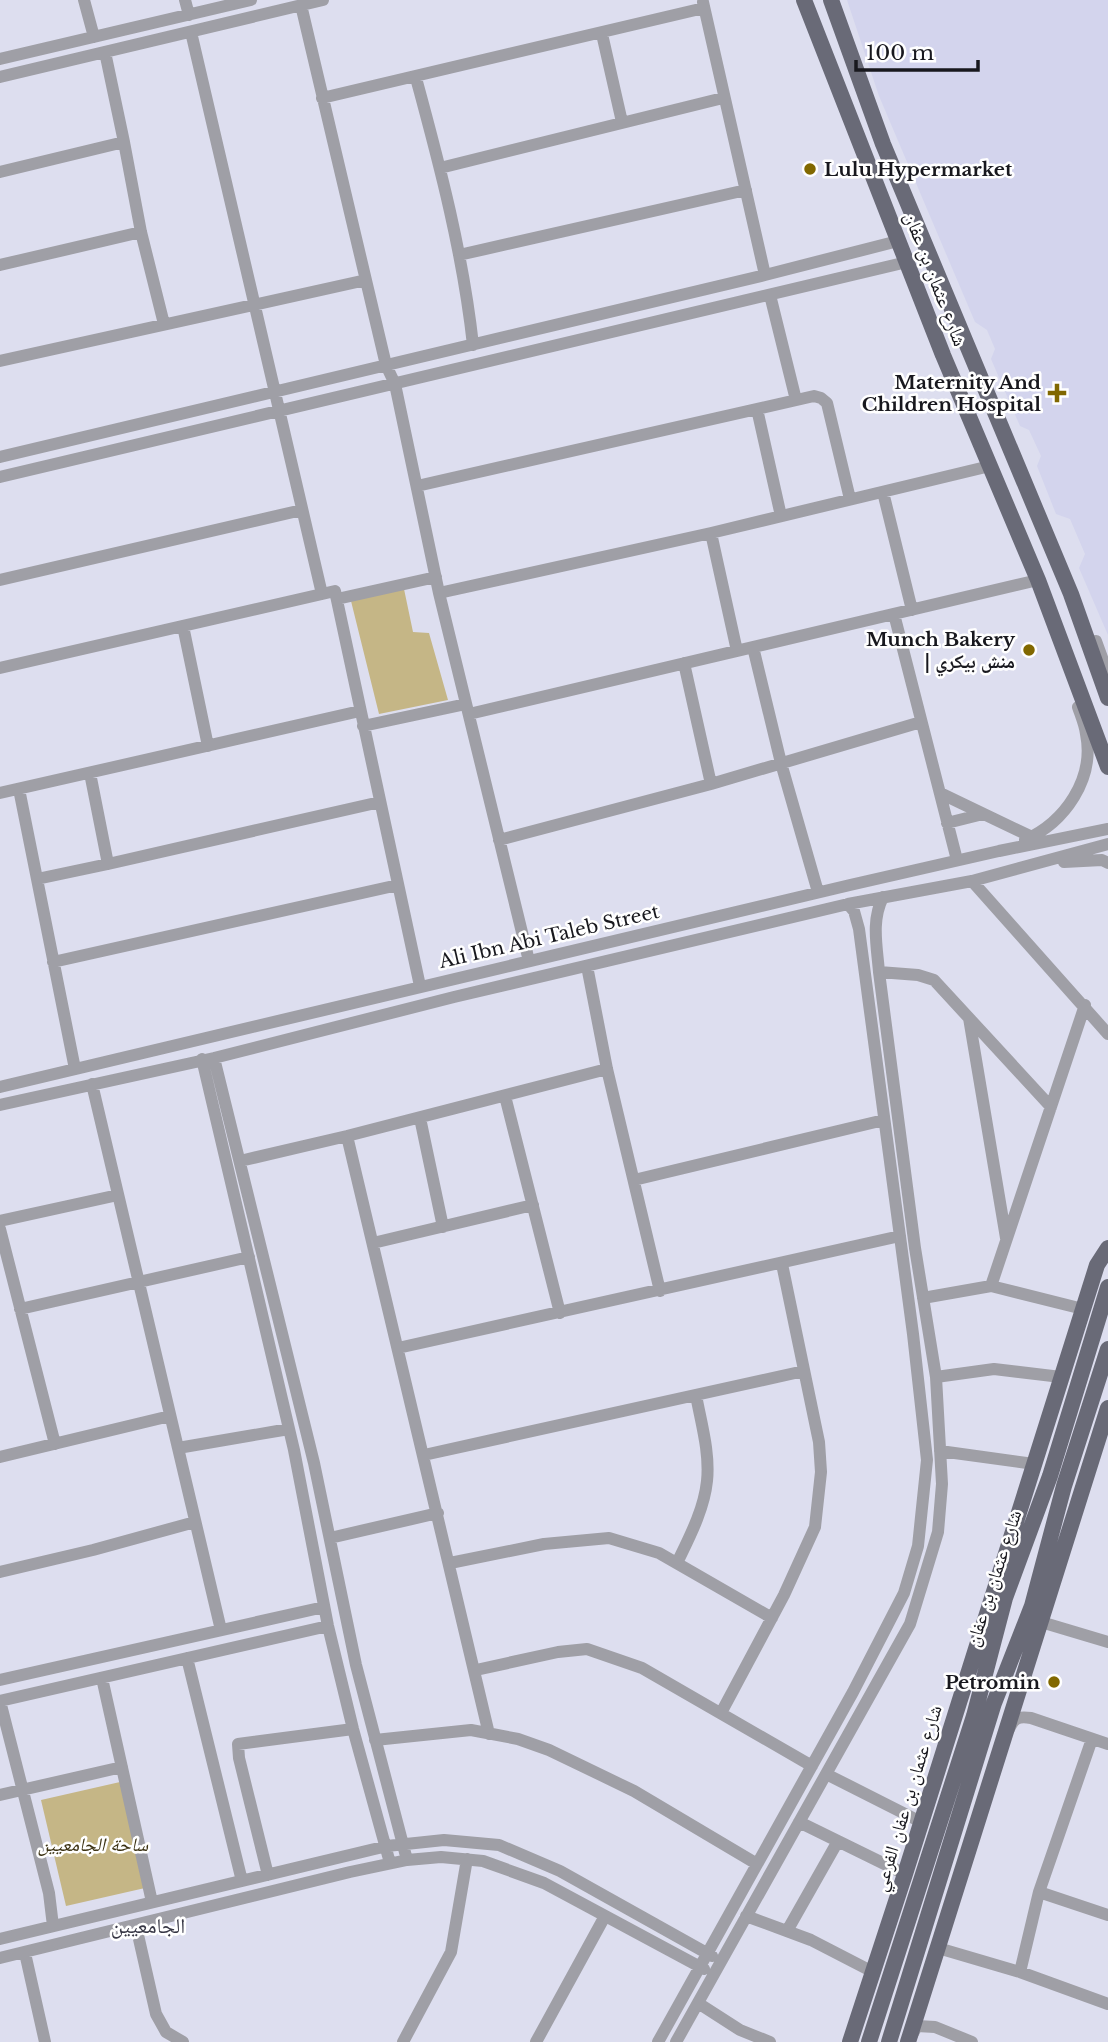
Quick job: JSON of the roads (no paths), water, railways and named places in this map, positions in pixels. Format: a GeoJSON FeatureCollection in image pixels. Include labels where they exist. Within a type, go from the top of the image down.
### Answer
{"type":"FeatureCollection","features":[{"type":"Feature","properties":{"kind":"main road","name":"شارع عثمان بن عفان"},"geometry":{"type":"LineString","coordinates":[[804,0],[898,241],[1038,580],[1108,767]]}},
{"type":"Feature","properties":{"kind":"main road","name":"شارع عثمان بن عفان"},"geometry":{"type":"LineString","coordinates":[[831,0],[883,144],[1070,594],[1108,698]]}},
{"type":"Feature","properties":{"kind":"main road","name":"شارع عثمان بن عفان الفرعي"},"geometry":{"type":"LineString","coordinates":[[850,2042],[873,1972],[912,1879],[921,1822],[1097,1265],[1108,1248]]}},
{"type":"Feature","properties":{"kind":"main road","name":"شارع عثمان بن عفان"},"geometry":{"type":"LineString","coordinates":[[868,2042],[880,2008],[912,1879],[974,1716],[1005,1598],[1050,1476],[1108,1287]]}},
{"type":"Feature","properties":{"kind":"main road"},"geometry":{"type":"LineString","coordinates":[[1050,1476],[1016,1586],[1015,1595],[1019,1598],[1031,1593],[1048,1531],[1108,1349]]}},
{"type":"Feature","properties":{"kind":"main road"},"geometry":{"type":"LineString","coordinates":[[909,2042],[1108,1408]]}},
{"type":"Feature","properties":{"kind":"main road"},"geometry":{"type":"LineString","coordinates":[[889,2042],[994,1703],[1032,1606],[1064,1486]]}},
{"type":"Feature","properties":{"kind":"main road"},"geometry":{"type":"LineString","coordinates":[[954,1897],[999,1681],[1023,1615],[1021,1608],[1016,1605],[1011,1605],[1007,1613],[974,1716]]}},
{"type":"Feature","properties":{"kind":"main road"},"geometry":{"type":"LineString","coordinates":[[912,1879],[956,1710]]}},
{"type":"Feature","properties":{"kind":"street"},"geometry":{"type":"LineString","coordinates":[[84,0],[94,37]]}},
{"type":"Feature","properties":{"kind":"street"},"geometry":{"type":"LineString","coordinates":[[185,0],[189,15]]}},
{"type":"Feature","properties":{"kind":"street"},"geometry":{"type":"LineString","coordinates":[[0,59],[251,0]]}},
{"type":"Feature","properties":{"kind":"street"},"geometry":{"type":"LineString","coordinates":[[0,77],[323,0]]}},
{"type":"Feature","properties":{"kind":"street"},"geometry":{"type":"LineString","coordinates":[[323,98],[602,34],[704,4],[723,98],[765,275]]}},
{"type":"Feature","properties":{"kind":"street"},"geometry":{"type":"LineString","coordinates":[[301,5],[386,365],[395,384],[439,593],[529,961]]}},
{"type":"Feature","properties":{"kind":"street"},"geometry":{"type":"LineString","coordinates":[[191,32],[322,594]]}},
{"type":"Feature","properties":{"kind":"street"},"geometry":{"type":"LineString","coordinates":[[602,34],[622,122]]}},
{"type":"Feature","properties":{"kind":"street"},"geometry":{"type":"LineString","coordinates":[[106,52],[141,232],[164,324]]}},
{"type":"Feature","properties":{"kind":"street"},"geometry":{"type":"LineString","coordinates":[[416,78],[459,255],[473,345]]}},
{"type":"Feature","properties":{"kind":"street"},"geometry":{"type":"LineString","coordinates":[[440,168],[723,98]]}},
{"type":"Feature","properties":{"kind":"street"},"geometry":{"type":"LineString","coordinates":[[0,172],[124,142]]}},
{"type":"Feature","properties":{"kind":"street"},"geometry":{"type":"LineString","coordinates":[[459,255],[746,190]]}},
{"type":"Feature","properties":{"kind":"street"},"geometry":{"type":"LineString","coordinates":[[0,265],[141,232]]}},
{"type":"Feature","properties":{"kind":"street"},"geometry":{"type":"LineString","coordinates":[[0,457],[898,241]]}},
{"type":"Feature","properties":{"kind":"street"},"geometry":{"type":"LineString","coordinates":[[870,271],[877,246]]}},
{"type":"Feature","properties":{"kind":"street"},"geometry":{"type":"LineString","coordinates":[[0,477],[907,262]]}},
{"type":"Feature","properties":{"kind":"street"},"geometry":{"type":"LineString","coordinates":[[0,361],[366,280]]}},
{"type":"Feature","properties":{"kind":"street"},"geometry":{"type":"LineString","coordinates":[[770,295],[796,400]]}},
{"type":"Feature","properties":{"kind":"street"},"geometry":{"type":"LineString","coordinates":[[417,486],[814,396],[827,403],[850,499]]}},
{"type":"Feature","properties":{"kind":"street"},"geometry":{"type":"LineString","coordinates":[[757,409],[782,516]]}},
{"type":"Feature","properties":{"kind":"street"},"geometry":{"type":"LineString","coordinates":[[439,593],[711,533],[990,466]]}},
{"type":"Feature","properties":{"kind":"street"},"geometry":{"type":"LineString","coordinates":[[883,492],[912,610]]}},
{"type":"Feature","properties":{"kind":"street"},"geometry":{"type":"LineString","coordinates":[[0,580],[302,510]]}},
{"type":"Feature","properties":{"kind":"street"},"geometry":{"type":"LineString","coordinates":[[711,533],[737,651]]}},
{"type":"Feature","properties":{"kind":"street"},"geometry":{"type":"LineString","coordinates":[[337,599],[436,577]]}},
{"type":"Feature","properties":{"kind":"street"},"geometry":{"type":"LineString","coordinates":[[363,726],[468,709],[684,663],[1038,580],[1062,647],[1086,734],[1084,778],[1074,799],[1059,817],[1039,834],[999,851]]}},
{"type":"Feature","properties":{"kind":"street"},"geometry":{"type":"LineString","coordinates":[[0,668],[335,592],[420,986]]}},
{"type":"Feature","properties":{"kind":"street"},"geometry":{"type":"LineString","coordinates":[[1070,594],[1096,640],[1108,674]]}},
{"type":"Feature","properties":{"kind":"street"},"geometry":{"type":"LineString","coordinates":[[894,614],[957,860]]}},
{"type":"Feature","properties":{"kind":"street"},"geometry":{"type":"LineString","coordinates":[[183,626],[208,746]]}},
{"type":"Feature","properties":{"kind":"street"},"geometry":{"type":"LineString","coordinates":[[753,647],[781,763],[818,892]]}},
{"type":"Feature","properties":{"kind":"street"},"geometry":{"type":"LineString","coordinates":[[684,663],[711,784]]}},
{"type":"Feature","properties":{"kind":"street"},"geometry":{"type":"LineString","coordinates":[[0,793],[360,711]]}},
{"type":"Feature","properties":{"kind":"street"},"geometry":{"type":"LineString","coordinates":[[499,840],[711,784],[921,722]]}},
{"type":"Feature","properties":{"kind":"street"},"geometry":{"type":"LineString","coordinates":[[90,773],[108,864]]}},
{"type":"Feature","properties":{"kind":"street"},"geometry":{"type":"LineString","coordinates":[[19,789],[75,1069]]}},
{"type":"Feature","properties":{"kind":"street"},"geometry":{"type":"LineString","coordinates":[[940,793],[1032,837]]}},
{"type":"Feature","properties":{"kind":"street"},"geometry":{"type":"LineString","coordinates":[[37,879],[380,802]]}},
{"type":"Feature","properties":{"kind":"street"},"geometry":{"type":"LineString","coordinates":[[947,823],[983,814]]}},
{"type":"Feature","properties":{"kind":"street","name":"Ali Ibn Abi Taleb Street"},"geometry":{"type":"LineString","coordinates":[[0,1087],[818,892],[1108,829]]}},
{"type":"Feature","properties":{"kind":"street"},"geometry":{"type":"LineString","coordinates":[[1026,866],[1108,845]]}},
{"type":"Feature","properties":{"kind":"street"},"geometry":{"type":"LineString","coordinates":[[1026,866],[1068,861],[1102,860],[1108,863]]}},
{"type":"Feature","properties":{"kind":"street","name":"Ali Ibn Abi Taleb Street"},"geometry":{"type":"LineString","coordinates":[[0,1105],[208,1058],[848,904],[972,881],[1026,866]]}},
{"type":"Feature","properties":{"kind":"street"},"geometry":{"type":"LineString","coordinates":[[972,881],[1108,1034]]}},
{"type":"Feature","properties":{"kind":"street"},"geometry":{"type":"LineString","coordinates":[[53,962],[398,885]]}},
{"type":"Feature","properties":{"kind":"street"},"geometry":{"type":"LineString","coordinates":[[676,2042],[910,1624],[938,1532],[942,1484],[936,1377],[879,972],[875,927],[877,909],[883,897]]}},
{"type":"Feature","properties":{"kind":"street"},"geometry":{"type":"LineString","coordinates":[[658,2042],[812,1766],[904,1593],[918,1546],[927,1460],[859,929],[854,911],[848,904]]}},
{"type":"Feature","properties":{"kind":"street"},"geometry":{"type":"LineString","coordinates":[[859,929],[867,924],[875,927]]}},
{"type":"Feature","properties":{"kind":"street"},"geometry":{"type":"LineString","coordinates":[[587,966],[607,1069],[660,1291]]}},
{"type":"Feature","properties":{"kind":"street"},"geometry":{"type":"LineString","coordinates":[[879,972],[918,975],[934,980],[1051,1107]]}},
{"type":"Feature","properties":{"kind":"street"},"geometry":{"type":"LineString","coordinates":[[991,1286],[1085,1005]]}},
{"type":"Feature","properties":{"kind":"street"},"geometry":{"type":"LineString","coordinates":[[969,1017],[1006,1241]]}},
{"type":"Feature","properties":{"kind":"street"},"geometry":{"type":"LineString","coordinates":[[208,1058],[240,1161],[314,1463],[375,1740],[407,1860]]}},
{"type":"Feature","properties":{"kind":"street"},"geometry":{"type":"LineString","coordinates":[[208,1058],[249,1257],[289,1430],[327,1626],[352,1729],[390,1863]]}},
{"type":"Feature","properties":{"kind":"street"},"geometry":{"type":"LineString","coordinates":[[240,1161],[607,1069]]}},
{"type":"Feature","properties":{"kind":"street"},"geometry":{"type":"LineString","coordinates":[[92,1084],[221,1630]]}},
{"type":"Feature","properties":{"kind":"street"},"geometry":{"type":"LineString","coordinates":[[505,1096],[560,1312]]}},
{"type":"Feature","properties":{"kind":"street"},"geometry":{"type":"LineString","coordinates":[[420,1118],[443,1227]]}},
{"type":"Feature","properties":{"kind":"street"},"geometry":{"type":"LineString","coordinates":[[634,1180],[884,1120]]}},
{"type":"Feature","properties":{"kind":"street"},"geometry":{"type":"LineString","coordinates":[[347,1136],[476,1670],[489,1734]]}},
{"type":"Feature","properties":{"kind":"street"},"geometry":{"type":"LineString","coordinates":[[0,1221],[118,1195]]}},
{"type":"Feature","properties":{"kind":"street"},"geometry":{"type":"LineString","coordinates":[[373,1243],[533,1205]]}},
{"type":"Feature","properties":{"kind":"street"},"geometry":{"type":"LineString","coordinates":[[0,1229],[55,1444]]}},
{"type":"Feature","properties":{"kind":"street"},"geometry":{"type":"LineString","coordinates":[[398,1348],[900,1237]]}},
{"type":"Feature","properties":{"kind":"street"},"geometry":{"type":"LineString","coordinates":[[20,1309],[249,1257]]}},
{"type":"Feature","properties":{"kind":"street"},"geometry":{"type":"LineString","coordinates":[[721,1713],[772,1618],[815,1527],[821,1472],[819,1442],[782,1264]]}},
{"type":"Feature","properties":{"kind":"street"},"geometry":{"type":"LineString","coordinates":[[923,1298],[991,1286],[1083,1309]]}},
{"type":"Feature","properties":{"kind":"street"},"geometry":{"type":"LineString","coordinates":[[936,1377],[994,1369],[1061,1377]]}},
{"type":"Feature","properties":{"kind":"street"},"geometry":{"type":"LineString","coordinates":[[424,1455],[804,1371]]}},
{"type":"Feature","properties":{"kind":"street"},"geometry":{"type":"LineString","coordinates":[[677,1563],[695,1526],[707,1483],[707,1454],[696,1395]]}},
{"type":"Feature","properties":{"kind":"street"},"geometry":{"type":"LineString","coordinates":[[0,1457],[170,1416]]}},
{"type":"Feature","properties":{"kind":"street"},"geometry":{"type":"LineString","coordinates":[[178,1448],[289,1430]]}},
{"type":"Feature","properties":{"kind":"street"},"geometry":{"type":"LineString","coordinates":[[940,1451],[1034,1464]]}},
{"type":"Feature","properties":{"kind":"street"},"geometry":{"type":"LineString","coordinates":[[330,1538],[438,1513]]}},
{"type":"Feature","properties":{"kind":"street"},"geometry":{"type":"LineString","coordinates":[[0,1572],[195,1522]]}},
{"type":"Feature","properties":{"kind":"street"},"geometry":{"type":"LineString","coordinates":[[450,1563],[544,1544],[609,1538],[659,1553],[772,1618]]}},
{"type":"Feature","properties":{"kind":"street"},"geometry":{"type":"LineString","coordinates":[[0,1680],[324,1607]]}},
{"type":"Feature","properties":{"kind":"street"},"geometry":{"type":"LineString","coordinates":[[1041,1622],[1108,1642]]}},
{"type":"Feature","properties":{"kind":"street"},"geometry":{"type":"LineString","coordinates":[[52,1926],[49,1894],[0,1701],[327,1626]]}},
{"type":"Feature","properties":{"kind":"street"},"geometry":{"type":"LineString","coordinates":[[476,1670],[558,1652],[587,1649],[642,1668],[812,1766]]}},
{"type":"Feature","properties":{"kind":"street"},"geometry":{"type":"LineString","coordinates":[[187,1658],[242,1881]]}},
{"type":"Feature","properties":{"kind":"street"},"geometry":{"type":"LineString","coordinates":[[102,1678],[152,1902]]}},
{"type":"Feature","properties":{"kind":"street"},"geometry":{"type":"LineString","coordinates":[[1003,1738],[1013,1719],[1020,1716],[1031,1717],[1108,1744]]}},
{"type":"Feature","properties":{"kind":"street"},"geometry":{"type":"LineString","coordinates":[[268,1875],[239,1758],[238,1744],[352,1729]]}},
{"type":"Feature","properties":{"kind":"street"},"geometry":{"type":"LineString","coordinates":[[375,1740],[471,1730],[518,1738],[634,1791],[757,1864]]}},
{"type":"Feature","properties":{"kind":"street"},"geometry":{"type":"LineString","coordinates":[[1020,1972],[1039,1892],[1092,1739]]}},
{"type":"Feature","properties":{"kind":"street"},"geometry":{"type":"LineString","coordinates":[[0,1795],[122,1767]]}},
{"type":"Feature","properties":{"kind":"street"},"geometry":{"type":"LineString","coordinates":[[826,1774],[921,1822]]}},
{"type":"Feature","properties":{"kind":"street"},"geometry":{"type":"LineString","coordinates":[[799,1822],[912,1879]]}},
{"type":"Feature","properties":{"kind":"street"},"geometry":{"type":"LineString","coordinates":[[0,1940],[387,1846],[444,1840],[499,1845],[560,1871],[721,1961]]}},
{"type":"Feature","properties":{"kind":"street"},"geometry":{"type":"LineString","coordinates":[[787,1931],[838,1841]]}},
{"type":"Feature","properties":{"kind":"street"},"geometry":{"type":"LineString","coordinates":[[0,1958],[390,1863],[441,1857],[483,1861],[544,1883],[713,1975]]}},
{"type":"Feature","properties":{"kind":"street"},"geometry":{"type":"LineString","coordinates":[[403,2042],[451,1952],[467,1859]]}},
{"type":"Feature","properties":{"kind":"street"},"geometry":{"type":"LineString","coordinates":[[1039,1892],[1108,1914]]}},
{"type":"Feature","properties":{"kind":"street"},"geometry":{"type":"LineString","coordinates":[[536,2042],[605,1916]]}},
{"type":"Feature","properties":{"kind":"street"},"geometry":{"type":"LineString","coordinates":[[746,1916],[811,1940],[873,1972]]}},
{"type":"Feature","properties":{"kind":"street"},"geometry":{"type":"LineString","coordinates":[[136,1926],[156,2014],[166,2032],[183,2042]]}},
{"type":"Feature","properties":{"kind":"street"},"geometry":{"type":"LineString","coordinates":[[938,1948],[1020,1972],[1108,2004]]}},
{"type":"Feature","properties":{"kind":"street"},"geometry":{"type":"LineString","coordinates":[[25,1953],[45,2042]]}},
{"type":"Feature","properties":{"kind":"street"},"geometry":{"type":"LineString","coordinates":[[698,2003],[740,2030],[769,2042]]}},
{"type":"Feature","properties":{"kind":"street"},"geometry":{"type":"LineString","coordinates":[[909,2042],[917,2026],[927,2025],[972,2042]]}},
{"type":"Feature","properties":{"kind":"place","name":"Lulu Hypermarket"},"geometry":{"type":"Point","coordinates":[810,169]}},
{"type":"Feature","properties":{"kind":"place","name":"Maternity And Children Hospital"},"geometry":{"type":"Point","coordinates":[1057,393]}},
{"type":"Feature","properties":{"kind":"place","name":"Munch Bakery | منش بيكري"},"geometry":{"type":"Point","coordinates":[1029,650]}},
{"type":"Feature","properties":{"kind":"place","name":"Petromin"},"geometry":{"type":"Point","coordinates":[1054,1682]}},
{"type":"Feature","properties":{"kind":"district","name":"الجامعيين"},"geometry":{"type":"Point","coordinates":[148,1926]}},
{"type":"Feature","properties":{"kind":"park label","name":"ساحة الجامعيين"},"geometry":{"type":"Point","coordinates":[93,1844]}}]}
